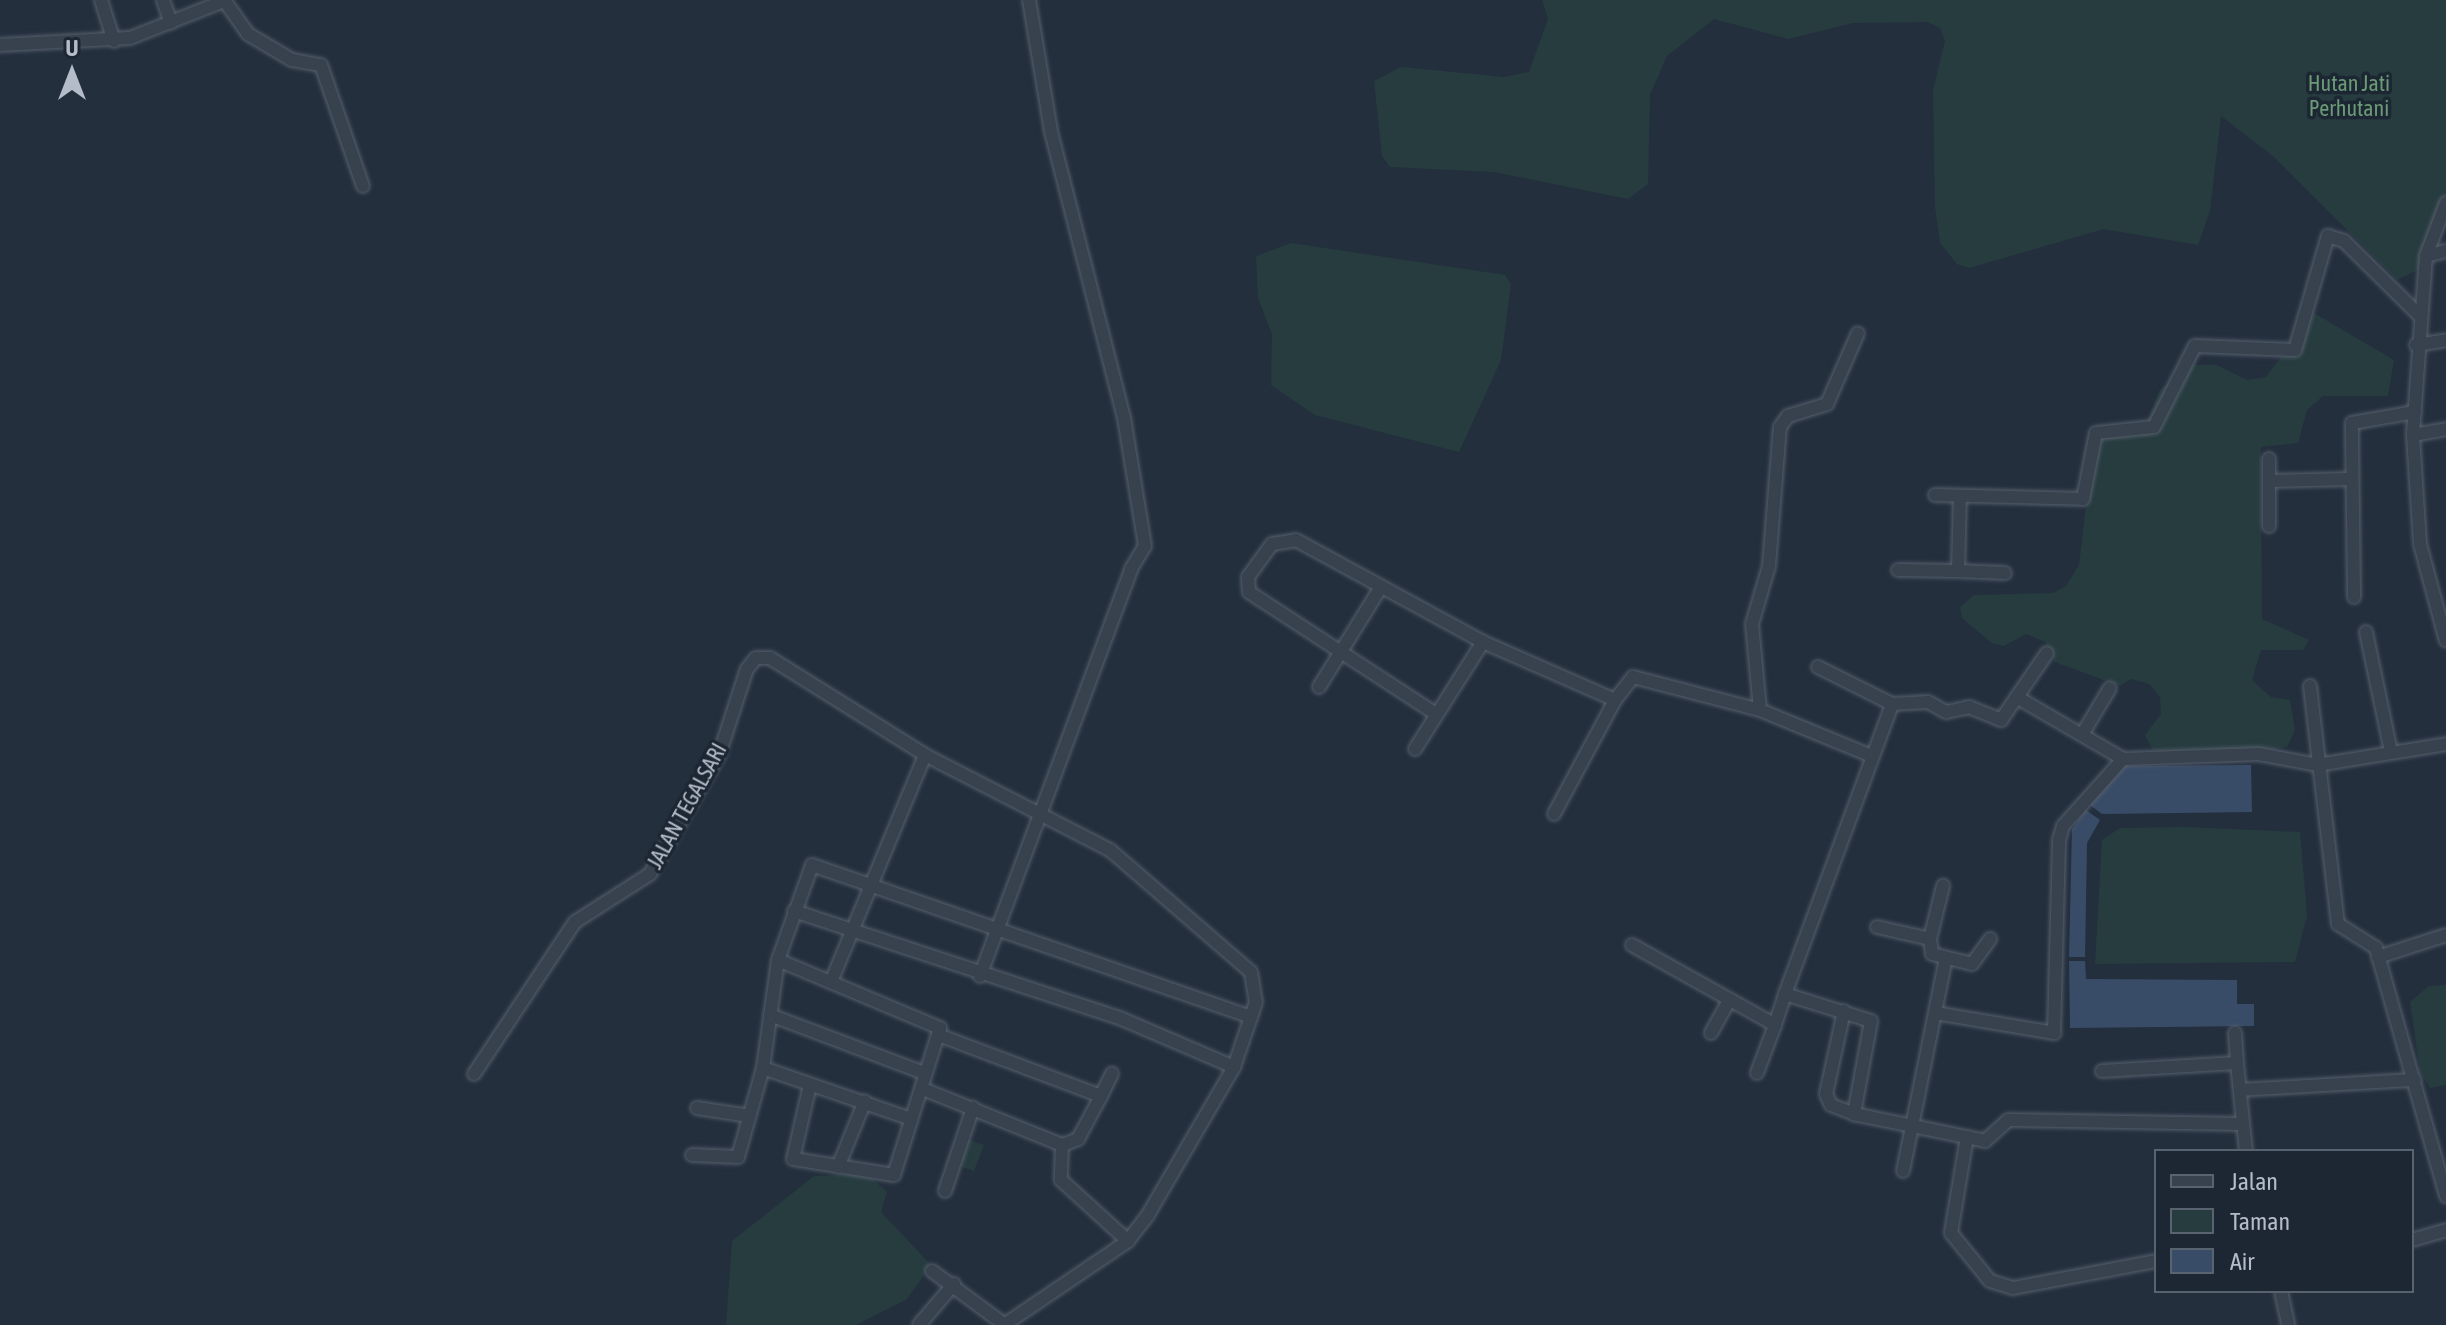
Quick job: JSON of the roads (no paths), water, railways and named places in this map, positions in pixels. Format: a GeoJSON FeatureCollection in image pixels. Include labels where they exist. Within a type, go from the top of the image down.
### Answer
{"type":"FeatureCollection","features":[{"type":"Feature","properties":{"kind":"street"},"geometry":{"type":"LineString","coordinates":[[101,0],[114,41]]}},
{"type":"Feature","properties":{"kind":"street"},"geometry":{"type":"LineString","coordinates":[[163,0],[171,23]]}},
{"type":"Feature","properties":{"kind":"street"},"geometry":{"type":"LineString","coordinates":[[980,976],[1145,541],[1124,418],[1051,131],[1029,0]]}},
{"type":"Feature","properties":{"kind":"street"},"geometry":{"type":"LineString","coordinates":[[0,45],[114,41],[171,23],[224,1],[248,34],[292,60],[321,65],[363,186]]}},
{"type":"Feature","properties":{"kind":"street"},"geometry":{"type":"LineString","coordinates":[[2446,203],[2426,256],[2416,345],[2413,435],[2420,544],[2446,641]]}},
{"type":"Feature","properties":{"kind":"street"},"geometry":{"type":"LineString","coordinates":[[1935,495],[2083,499],[2096,433],[2154,427],[2195,346],[2295,350],[2328,236],[2344,241],[2420,316]]}},
{"type":"Feature","properties":{"kind":"street"},"geometry":{"type":"LineString","coordinates":[[2426,256],[2446,251]]}},
{"type":"Feature","properties":{"kind":"street"},"geometry":{"type":"LineString","coordinates":[[1760,710],[1752,624],[1769,566],[1780,427],[1788,416],[1827,404],[1858,333]]}},
{"type":"Feature","properties":{"kind":"street"},"geometry":{"type":"LineString","coordinates":[[2416,345],[2446,340]]}},
{"type":"Feature","properties":{"kind":"street"},"geometry":{"type":"LineString","coordinates":[[2354,597],[2352,423],[2415,412]]}},
{"type":"Feature","properties":{"kind":"street"},"geometry":{"type":"LineString","coordinates":[[2413,435],[2446,429]]}},
{"type":"Feature","properties":{"kind":"street"},"geometry":{"type":"LineString","coordinates":[[2269,459],[2269,526]]}},
{"type":"Feature","properties":{"kind":"street"},"geometry":{"type":"LineString","coordinates":[[2269,481],[2351,479]]}},
{"type":"Feature","properties":{"kind":"street"},"geometry":{"type":"LineString","coordinates":[[1958,571],[1960,496]]}},
{"type":"Feature","properties":{"kind":"street"},"geometry":{"type":"LineString","coordinates":[[1436,714],[1343,650],[1249,592],[1248,577],[1272,544],[1288,538],[1483,642],[1615,700]]}},
{"type":"Feature","properties":{"kind":"street"},"geometry":{"type":"LineString","coordinates":[[1898,570],[2005,573]]}},
{"type":"Feature","properties":{"kind":"street"},"geometry":{"type":"LineString","coordinates":[[1319,687],[1381,587]]}},
{"type":"Feature","properties":{"kind":"street"},"geometry":{"type":"LineString","coordinates":[[2366,632],[2391,752]]}},
{"type":"Feature","properties":{"kind":"street"},"geometry":{"type":"LineString","coordinates":[[1415,749],[1483,642]]}},
{"type":"Feature","properties":{"kind":"street"},"geometry":{"type":"LineString","coordinates":[[1818,667],[1892,704],[1928,702],[1946,712],[1969,707],[2001,720],[2020,699],[2047,653]]}},
{"type":"Feature","properties":{"kind":"street","name":"JALAN TEGALSARI"},"geometry":{"type":"LineString","coordinates":[[474,1074],[575,922],[650,874],[719,755],[756,658],[788,668],[925,755],[1044,812],[1110,850],[1234,952],[1257,993],[1234,1067],[1128,1241]]}},
{"type":"Feature","properties":{"kind":"street"},"geometry":{"type":"LineString","coordinates":[[1554,814],[1615,700],[1633,677],[1760,710],[1869,755]]}},
{"type":"Feature","properties":{"kind":"street"},"geometry":{"type":"LineString","coordinates":[[2310,686],[2338,924],[2346,934],[2370,941],[2378,957],[2446,1196]]}},
{"type":"Feature","properties":{"kind":"street"},"geometry":{"type":"LineString","coordinates":[[2083,733],[2110,688]]}},
{"type":"Feature","properties":{"kind":"street"},"geometry":{"type":"LineString","coordinates":[[2020,699],[2123,759],[2259,754],[2317,765],[2446,744]]}},
{"type":"Feature","properties":{"kind":"street"},"geometry":{"type":"LineString","coordinates":[[1757,1073],[1869,755],[1892,704]]}},
{"type":"Feature","properties":{"kind":"street"},"geometry":{"type":"LineString","coordinates":[[831,982],[888,853],[925,755]]}},
{"type":"Feature","properties":{"kind":"street"},"geometry":{"type":"LineString","coordinates":[[1935,1013],[2054,1033],[2059,840],[2063,826],[2123,759]]}},
{"type":"Feature","properties":{"kind":"street"},"geometry":{"type":"LineString","coordinates":[[692,1155],[735,1159],[763,1068],[778,960],[812,865],[998,926],[1251,1017]]}},
{"type":"Feature","properties":{"kind":"street"},"geometry":{"type":"LineString","coordinates":[[1943,886],[1930,939],[1930,952],[1977,963],[1990,939]]}},
{"type":"Feature","properties":{"kind":"street"},"geometry":{"type":"LineString","coordinates":[[794,911],[980,976],[1122,1019],[1234,1067]]}},
{"type":"Feature","properties":{"kind":"street"},"geometry":{"type":"LineString","coordinates":[[1877,927],[1930,939]]}},
{"type":"Feature","properties":{"kind":"street"},"geometry":{"type":"LineString","coordinates":[[2378,957],[2446,935]]}},
{"type":"Feature","properties":{"kind":"street"},"geometry":{"type":"LineString","coordinates":[[1632,945],[1775,1025]]}},
{"type":"Feature","properties":{"kind":"street"},"geometry":{"type":"LineString","coordinates":[[1903,1171],[1946,958]]}},
{"type":"Feature","properties":{"kind":"street"},"geometry":{"type":"LineString","coordinates":[[778,960],[937,1025],[941,1036],[924,1073],[923,1089],[894,1175],[793,1159],[810,1085]]}},
{"type":"Feature","properties":{"kind":"street"},"geometry":{"type":"LineString","coordinates":[[1785,994],[1844,1011],[1873,1026],[1854,1114]]}},
{"type":"Feature","properties":{"kind":"street"},"geometry":{"type":"LineString","coordinates":[[1711,1033],[1729,1001]]}},
{"type":"Feature","properties":{"kind":"street"},"geometry":{"type":"LineString","coordinates":[[1844,1011],[1826,1094],[1831,1105],[1854,1114],[1988,1140],[2008,1120],[2242,1124]]}},
{"type":"Feature","properties":{"kind":"street"},"geometry":{"type":"LineString","coordinates":[[770,1015],[924,1073]]}},
{"type":"Feature","properties":{"kind":"street"},"geometry":{"type":"LineString","coordinates":[[2235,1033],[2246,1149]]}},
{"type":"Feature","properties":{"kind":"street"},"geometry":{"type":"LineString","coordinates":[[941,1036],[1101,1096]]}},
{"type":"Feature","properties":{"kind":"street"},"geometry":{"type":"LineString","coordinates":[[2102,1071],[2237,1063]]}},
{"type":"Feature","properties":{"kind":"street"},"geometry":{"type":"LineString","coordinates":[[763,1068],[911,1119]]}},
{"type":"Feature","properties":{"kind":"street"},"geometry":{"type":"LineString","coordinates":[[923,1089],[1062,1145],[1078,1139],[1112,1073]]}},
{"type":"Feature","properties":{"kind":"street"},"geometry":{"type":"LineString","coordinates":[[2240,1090],[2415,1080]]}},
{"type":"Feature","properties":{"kind":"street"},"geometry":{"type":"LineString","coordinates":[[838,1167],[865,1101]]}},
{"type":"Feature","properties":{"kind":"street"},"geometry":{"type":"LineString","coordinates":[[697,1108],[749,1116]]}},
{"type":"Feature","properties":{"kind":"street"},"geometry":{"type":"LineString","coordinates":[[945,1191],[973,1108]]}},
{"type":"Feature","properties":{"kind":"street"},"geometry":{"type":"LineString","coordinates":[[1967,1137],[1951,1233],[1990,1281],[2013,1288],[2154,1261]]}},
{"type":"Feature","properties":{"kind":"street"},"geometry":{"type":"LineString","coordinates":[[932,1271],[954,1284],[1004,1325],[1128,1241],[1061,1180],[1062,1145]]}},
{"type":"Feature","properties":{"kind":"street"},"geometry":{"type":"LineString","coordinates":[[2414,1239],[2446,1230]]}},
{"type":"Feature","properties":{"kind":"street"},"geometry":{"type":"LineString","coordinates":[[919,1325],[954,1284]]}},
{"type":"Feature","properties":{"kind":"street"},"geometry":{"type":"LineString","coordinates":[[2281,1293],[2288,1325]]}},
{"type":"Feature","properties":{"kind":"water"},"geometry":{"type":"Polygon","coordinates":[[[2251,765],[2252,812],[2102,814],[2090,805],[2122,766],[2251,765]]]}},
{"type":"Feature","properties":{"kind":"water"},"geometry":{"type":"Polygon","coordinates":[[[2086,810],[2100,820],[2087,843],[2085,957],[2069,957],[2072,829],[2086,810]]]}},
{"type":"Feature","properties":{"kind":"water"},"geometry":{"type":"Polygon","coordinates":[[[2069,961],[2085,961],[2086,979],[2237,980],[2237,1004],[2254,1004],[2254,1026],[2070,1028],[2069,961]]]}},
{"type":"Feature","properties":{"kind":"park label","name":"Hutan Jati Perhutani"},"geometry":{"type":"Point","coordinates":[2349,96]}}]}
